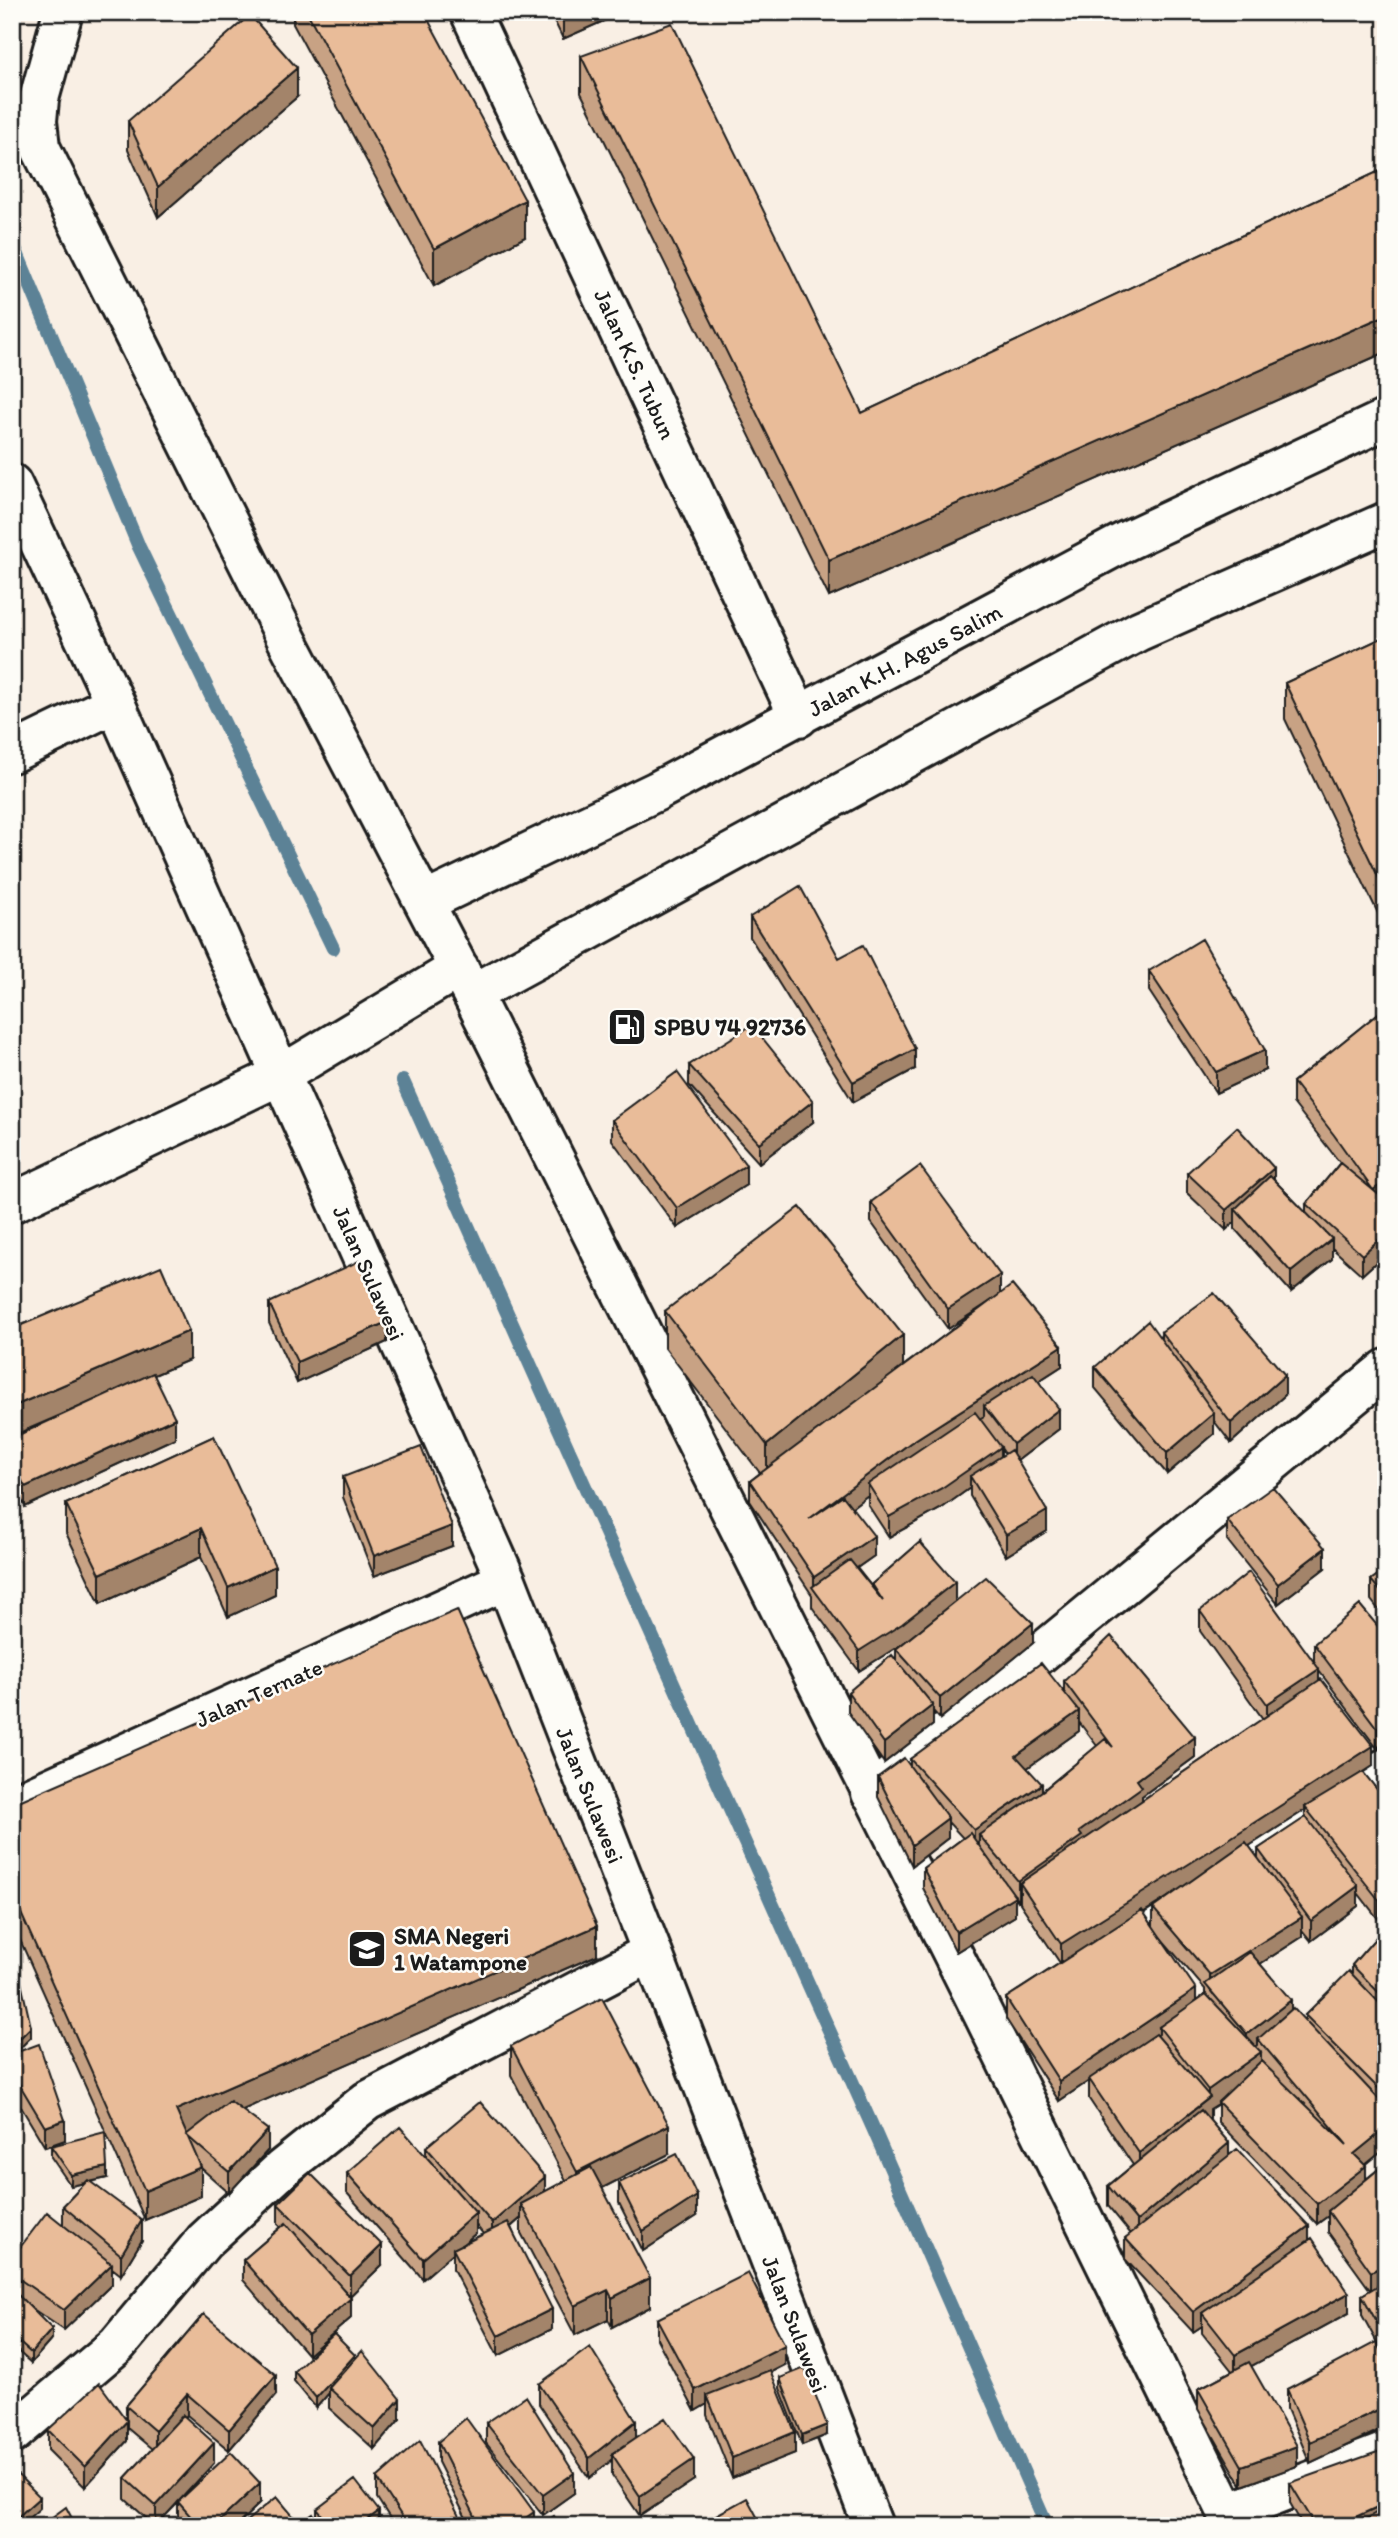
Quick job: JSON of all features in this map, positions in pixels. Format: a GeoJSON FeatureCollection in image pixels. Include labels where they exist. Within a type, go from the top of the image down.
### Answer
{"type":"FeatureCollection","features":[{"type":"Feature","properties":{"kind":"street"},"geometry":{"type":"LineString","coordinates":[[63,12],[39,99],[37,121],[40,147],[286,640],[466,981],[984,2016],[1231,2519],[1386,2452]]}},
{"type":"Feature","properties":{"kind":"street","name":"Jalan K.S. Tubun"},"geometry":{"type":"LineString","coordinates":[[470,12],[799,717]]}},
{"type":"Feature","properties":{"kind":"street","name":"Jalan K.H. Agus Salim"},"geometry":{"type":"LineString","coordinates":[[425,902],[657,791],[1126,541],[1386,419]]}},
{"type":"Feature","properties":{"kind":"street","name":"Jalan Sulawesi"},"geometry":{"type":"LineString","coordinates":[[12,484],[115,704],[506,1580],[873,2526]]}},
{"type":"Feature","properties":{"kind":"street"},"geometry":{"type":"LineString","coordinates":[[12,1203],[281,1075],[397,1006],[466,981],[1139,631],[1386,522]]}},
{"type":"Feature","properties":{"kind":"street"},"geometry":{"type":"LineString","coordinates":[[12,753],[115,704]]}},
{"type":"Feature","properties":{"kind":"street"},"geometry":{"type":"LineString","coordinates":[[871,1793],[1386,1369]]}},
{"type":"Feature","properties":{"kind":"street","name":"Jalan Ternate"},"geometry":{"type":"LineString","coordinates":[[12,1805],[506,1580]]}},
{"type":"Feature","properties":{"kind":"street"},"geometry":{"type":"LineString","coordinates":[[1078,1958],[1386,1768]]}},
{"type":"Feature","properties":{"kind":"street"},"geometry":{"type":"LineString","coordinates":[[12,2434],[117,2346],[204,2241],[283,2168],[366,2101],[652,1952]]}},
{"type":"Feature","properties":{"kind":"street"},"geometry":{"type":"LineString","coordinates":[[984,2016],[1019,1994]]}},
{"type":"Feature","properties":{"kind":"building"},"geometry":{"type":"Polygon","coordinates":[[[307,12],[424,12],[525,200],[434,249],[307,12]]]}},
{"type":"Feature","properties":{"kind":"building"},"geometry":{"type":"Polygon","coordinates":[[[250,15],[297,68],[158,187],[128,121],[250,15]]]}},
{"type":"Feature","properties":{"kind":"building"},"geometry":{"type":"Polygon","coordinates":[[[672,23],[862,413],[1386,168],[1386,315],[829,560],[581,56],[672,23]]]}},
{"type":"Feature","properties":{"kind":"building"},"geometry":{"type":"Polygon","coordinates":[[[1386,636],[1386,893],[1285,683],[1386,636]]]}},
{"type":"Feature","properties":{"kind":"building"},"geometry":{"type":"Polygon","coordinates":[[[800,886],[839,958],[863,945],[915,1049],[853,1082],[750,917],[800,886]]]}},
{"type":"Feature","properties":{"kind":"building"},"geometry":{"type":"Polygon","coordinates":[[[1202,939],[1265,1050],[1216,1072],[1149,971],[1202,939]]]}},
{"type":"Feature","properties":{"kind":"building"},"geometry":{"type":"Polygon","coordinates":[[[1386,1007],[1386,1181],[1373,1190],[1293,1082],[1386,1007]]]}},
{"type":"Feature","properties":{"kind":"building"},"geometry":{"type":"Polygon","coordinates":[[[752,1025],[813,1101],[759,1143],[689,1065],[752,1025]]]}},
{"type":"Feature","properties":{"kind":"building"},"geometry":{"type":"Polygon","coordinates":[[[677,1072],[746,1165],[677,1208],[612,1120],[677,1072]]]}},
{"type":"Feature","properties":{"kind":"building"},"geometry":{"type":"Polygon","coordinates":[[[1237,1127],[1274,1168],[1226,1210],[1187,1173],[1237,1127]]]}},
{"type":"Feature","properties":{"kind":"building"},"geometry":{"type":"Polygon","coordinates":[[[1340,1163],[1386,1201],[1386,1233],[1362,1255],[1306,1204],[1340,1163]]]}},
{"type":"Feature","properties":{"kind":"building"},"geometry":{"type":"Polygon","coordinates":[[[920,1166],[1000,1275],[948,1309],[871,1202],[920,1166]]]}},
{"type":"Feature","properties":{"kind":"building"},"geometry":{"type":"Polygon","coordinates":[[[1270,1176],[1332,1239],[1291,1272],[1235,1209],[1270,1176]]]}},
{"type":"Feature","properties":{"kind":"building"},"geometry":{"type":"Polygon","coordinates":[[[800,1207],[903,1335],[767,1445],[665,1311],[800,1207]]]}},
{"type":"Feature","properties":{"kind":"building"},"geometry":{"type":"Polygon","coordinates":[[[359,1261],[387,1322],[297,1362],[269,1303],[359,1261]]]}},
{"type":"Feature","properties":{"kind":"building"},"geometry":{"type":"Polygon","coordinates":[[[161,1266],[189,1331],[12,1407],[12,1329],[161,1266]]]}},
{"type":"Feature","properties":{"kind":"building"},"geometry":{"type":"Polygon","coordinates":[[[1012,1285],[1062,1346],[910,1443],[809,1519],[843,1496],[874,1536],[814,1577],[750,1481],[1012,1285]]]}},
{"type":"Feature","properties":{"kind":"building"},"geometry":{"type":"Polygon","coordinates":[[[1214,1293],[1285,1375],[1231,1423],[1161,1332],[1214,1293]]]}},
{"type":"Feature","properties":{"kind":"building"},"geometry":{"type":"Polygon","coordinates":[[[1148,1321],[1214,1413],[1167,1453],[1095,1367],[1148,1321]]]}},
{"type":"Feature","properties":{"kind":"building"},"geometry":{"type":"Polygon","coordinates":[[[153,1373],[175,1418],[25,1487],[12,1460],[12,1438],[153,1373]]]}},
{"type":"Feature","properties":{"kind":"building"},"geometry":{"type":"Polygon","coordinates":[[[1033,1374],[1059,1409],[1013,1444],[984,1406],[1033,1374]]]}},
{"type":"Feature","properties":{"kind":"building"},"geometry":{"type":"Polygon","coordinates":[[[975,1412],[1001,1447],[942,1488],[889,1517],[868,1484],[975,1412]]]}},
{"type":"Feature","properties":{"kind":"building"},"geometry":{"type":"Polygon","coordinates":[[[214,1436],[275,1566],[228,1588],[201,1528],[100,1574],[66,1504],[214,1436]]]}},
{"type":"Feature","properties":{"kind":"building"},"geometry":{"type":"Polygon","coordinates":[[[421,1447],[452,1526],[374,1556],[343,1477],[421,1447]]]}},
{"type":"Feature","properties":{"kind":"building"},"geometry":{"type":"Polygon","coordinates":[[[1011,1450],[1047,1511],[1006,1535],[970,1476],[1011,1450]]]}},
{"type":"Feature","properties":{"kind":"building"},"geometry":{"type":"Polygon","coordinates":[[[1273,1487],[1325,1548],[1278,1584],[1227,1520],[1273,1487]]]}},
{"type":"Feature","properties":{"kind":"building"},"geometry":{"type":"Polygon","coordinates":[[[920,1542],[955,1582],[902,1624],[859,1651],[812,1587],[850,1560],[883,1601],[872,1584],[920,1542]]]}},
{"type":"Feature","properties":{"kind":"building"},"geometry":{"type":"Polygon","coordinates":[[[1386,1569],[1386,1598],[1371,1580],[1386,1569]]]}},
{"type":"Feature","properties":{"kind":"building"},"geometry":{"type":"Polygon","coordinates":[[[1249,1572],[1319,1669],[1267,1704],[1200,1611],[1249,1572]]]}},
{"type":"Feature","properties":{"kind":"building"},"geometry":{"type":"Polygon","coordinates":[[[986,1577],[1033,1623],[940,1698],[896,1649],[986,1577]]]}},
{"type":"Feature","properties":{"kind":"building"},"geometry":{"type":"Polygon","coordinates":[[[1360,1605],[1386,1636],[1386,1721],[1377,1728],[1314,1644],[1360,1605]]]}},
{"type":"Feature","properties":{"kind":"building"},"geometry":{"type":"Polygon","coordinates":[[[457,1610],[597,1926],[176,2110],[201,2167],[145,2191],[12,1893],[12,1804],[457,1610]]]}},
{"type":"Feature","properties":{"kind":"building"},"geometry":{"type":"Polygon","coordinates":[[[1111,1636],[1195,1737],[1137,1780],[1142,1787],[1079,1832],[1082,1836],[1018,1881],[979,1835],[1045,1789],[1105,1739],[1113,1747],[1064,1681],[1111,1636]]]}},
{"type":"Feature","properties":{"kind":"building"},"geometry":{"type":"Polygon","coordinates":[[[892,1655],[933,1705],[884,1743],[848,1692],[892,1655]]]}},
{"type":"Feature","properties":{"kind":"building"},"geometry":{"type":"Polygon","coordinates":[[[1041,1663],[1079,1711],[1016,1756],[1042,1784],[974,1830],[910,1759],[1041,1663]]]}},
{"type":"Feature","properties":{"kind":"building"},"geometry":{"type":"Polygon","coordinates":[[[1321,1679],[1373,1746],[1061,1944],[1020,1883],[1321,1679]]]}},
{"type":"Feature","properties":{"kind":"building"},"geometry":{"type":"Polygon","coordinates":[[[904,1758],[948,1818],[912,1845],[878,1777],[904,1758]]]}},
{"type":"Feature","properties":{"kind":"building"},"geometry":{"type":"Polygon","coordinates":[[[1363,1772],[1386,1801],[1386,1895],[1379,1900],[1305,1807],[1363,1772]]]}},
{"type":"Feature","properties":{"kind":"building"},"geometry":{"type":"Polygon","coordinates":[[[1306,1817],[1358,1886],[1311,1921],[1258,1849],[1306,1817]]]}},
{"type":"Feature","properties":{"kind":"building"},"geometry":{"type":"Polygon","coordinates":[[[970,1833],[1015,1896],[956,1932],[923,1868],[970,1833]]]}},
{"type":"Feature","properties":{"kind":"building"},"geometry":{"type":"Polygon","coordinates":[[[1246,1842],[1302,1917],[1210,1975],[1153,1908],[1246,1842]]]}},
{"type":"Feature","properties":{"kind":"building"},"geometry":{"type":"Polygon","coordinates":[[[1142,1910],[1196,1989],[1059,2081],[1006,1998],[1142,1910]]]}},
{"type":"Feature","properties":{"kind":"building"},"geometry":{"type":"Polygon","coordinates":[[[1386,1926],[1386,2000],[1352,1965],[1386,1926]]]}},
{"type":"Feature","properties":{"kind":"building"},"geometry":{"type":"Polygon","coordinates":[[[1250,1952],[1291,2000],[1247,2034],[1205,1984],[1250,1952]]]}},
{"type":"Feature","properties":{"kind":"building"},"geometry":{"type":"Polygon","coordinates":[[[1349,1971],[1386,2010],[1386,2096],[1305,2015],[1349,1971]]]}},
{"type":"Feature","properties":{"kind":"building"},"geometry":{"type":"Polygon","coordinates":[[[20,1978],[31,2027],[12,2046],[12,1982],[20,1978]]]}},
{"type":"Feature","properties":{"kind":"building"},"geometry":{"type":"Polygon","coordinates":[[[1206,1994],[1261,2052],[1208,2090],[1159,2027],[1206,1994]]]}},
{"type":"Feature","properties":{"kind":"building"},"geometry":{"type":"Polygon","coordinates":[[[602,1998],[669,2125],[577,2172],[511,2046],[602,1998]]]}},
{"type":"Feature","properties":{"kind":"building"},"geometry":{"type":"Polygon","coordinates":[[[1293,2008],[1386,2107],[1386,2128],[1354,2154],[1366,2166],[1317,2204],[1218,2102],[1261,2061],[1347,2145],[1258,2039],[1293,2008]]]}},
{"type":"Feature","properties":{"kind":"building"},"geometry":{"type":"Polygon","coordinates":[[[1156,2034],[1210,2097],[1139,2153],[1089,2079],[1156,2034]]]}},
{"type":"Feature","properties":{"kind":"building"},"geometry":{"type":"Polygon","coordinates":[[[39,2044],[65,2120],[45,2127],[12,2072],[12,2054],[39,2044]]]}},
{"type":"Feature","properties":{"kind":"building"},"geometry":{"type":"Polygon","coordinates":[[[230,2101],[268,2130],[229,2172],[186,2135],[230,2101]]]}},
{"type":"Feature","properties":{"kind":"building"},"geometry":{"type":"Polygon","coordinates":[[[480,2102],[545,2177],[492,2223],[426,2147],[480,2102]]]}},
{"type":"Feature","properties":{"kind":"building"},"geometry":{"type":"Polygon","coordinates":[[[1201,2110],[1229,2143],[1137,2221],[1108,2186],[1201,2110]]]}},
{"type":"Feature","properties":{"kind":"building"},"geometry":{"type":"Polygon","coordinates":[[[400,2127],[476,2213],[423,2259],[347,2173],[400,2127]]]}},
{"type":"Feature","properties":{"kind":"building"},"geometry":{"type":"Polygon","coordinates":[[[105,2132],[107,2167],[71,2175],[51,2146],[105,2132]]]}},
{"type":"Feature","properties":{"kind":"building"},"geometry":{"type":"Polygon","coordinates":[[[1237,2149],[1309,2226],[1193,2312],[1125,2238],[1237,2149]]]}},
{"type":"Feature","properties":{"kind":"building"},"geometry":{"type":"Polygon","coordinates":[[[677,2154],[697,2196],[643,2231],[619,2183],[677,2154]]]}},
{"type":"Feature","properties":{"kind":"building"},"geometry":{"type":"Polygon","coordinates":[[[1386,2163],[1386,2264],[1371,2272],[1328,2211],[1386,2163]]]}},
{"type":"Feature","properties":{"kind":"building"},"geometry":{"type":"Polygon","coordinates":[[[591,2167],[650,2278],[612,2298],[608,2290],[575,2306],[521,2204],[591,2167]]]}},
{"type":"Feature","properties":{"kind":"building"},"geometry":{"type":"Polygon","coordinates":[[[310,2173],[382,2245],[350,2276],[278,2204],[310,2173]]]}},
{"type":"Feature","properties":{"kind":"building"},"geometry":{"type":"Polygon","coordinates":[[[88,2180],[142,2220],[121,2255],[63,2206],[88,2180]]]}},
{"type":"Feature","properties":{"kind":"building"},"geometry":{"type":"Polygon","coordinates":[[[47,2212],[112,2264],[64,2310],[12,2274],[12,2258],[47,2212]]]}},
{"type":"Feature","properties":{"kind":"building"},"geometry":{"type":"Polygon","coordinates":[[[508,2222],[552,2309],[498,2336],[453,2249],[508,2222]]]}},
{"type":"Feature","properties":{"kind":"building"},"geometry":{"type":"Polygon","coordinates":[[[286,2223],[351,2298],[308,2335],[243,2260],[286,2223]]]}},
{"type":"Feature","properties":{"kind":"building"},"geometry":{"type":"Polygon","coordinates":[[[1312,2238],[1349,2293],[1235,2355],[1202,2313],[1312,2238]]]}},
{"type":"Feature","properties":{"kind":"building"},"geometry":{"type":"Polygon","coordinates":[[[748,2273],[785,2345],[695,2390],[657,2319],[748,2273]]]}},
{"type":"Feature","properties":{"kind":"building"},"geometry":{"type":"Polygon","coordinates":[[[1386,2281],[1386,2339],[1362,2295],[1386,2281]]]}},
{"type":"Feature","properties":{"kind":"building"},"geometry":{"type":"Polygon","coordinates":[[[17,2294],[52,2329],[31,2353],[12,2336],[12,2298],[17,2294]]]}},
{"type":"Feature","properties":{"kind":"building"},"geometry":{"type":"Polygon","coordinates":[[[204,2314],[276,2375],[229,2430],[187,2394],[155,2431],[126,2406],[204,2314]]]}},
{"type":"Feature","properties":{"kind":"building"},"geometry":{"type":"Polygon","coordinates":[[[334,2334],[355,2355],[316,2398],[294,2371],[334,2334]]]}},
{"type":"Feature","properties":{"kind":"building"},"geometry":{"type":"Polygon","coordinates":[[[1376,2342],[1386,2361],[1386,2406],[1310,2442],[1287,2389],[1376,2342]]]}},
{"type":"Feature","properties":{"kind":"building"},"geometry":{"type":"Polygon","coordinates":[[[590,2347],[636,2421],[589,2458],[539,2384],[590,2347]]]}},
{"type":"Feature","properties":{"kind":"building"},"geometry":{"type":"Polygon","coordinates":[[[362,2351],[400,2399],[374,2429],[329,2388],[362,2351]]]}},
{"type":"Feature","properties":{"kind":"building"},"geometry":{"type":"Polygon","coordinates":[[[1249,2362],[1297,2446],[1242,2466],[1198,2389],[1249,2362]]]}},
{"type":"Feature","properties":{"kind":"building"},"geometry":{"type":"Polygon","coordinates":[[[805,2368],[827,2425],[802,2435],[780,2378],[805,2368]]]}},
{"type":"Feature","properties":{"kind":"building"},"geometry":{"type":"Polygon","coordinates":[[[770,2370],[795,2432],[732,2458],[707,2395],[770,2370]]]}},
{"type":"Feature","properties":{"kind":"building"},"geometry":{"type":"Polygon","coordinates":[[[99,2383],[127,2421],[85,2467],[48,2430],[99,2383]]]}},
{"type":"Feature","properties":{"kind":"building"},"geometry":{"type":"Polygon","coordinates":[[[526,2396],[574,2473],[543,2495],[486,2423],[526,2396]]]}},
{"type":"Feature","properties":{"kind":"building"},"geometry":{"type":"Polygon","coordinates":[[[183,2415],[214,2443],[156,2506],[125,2478],[183,2415]]]}},
{"type":"Feature","properties":{"kind":"building"},"geometry":{"type":"Polygon","coordinates":[[[466,2418],[534,2512],[514,2526],[480,2526],[438,2442],[466,2418]]]}},
{"type":"Feature","properties":{"kind":"building"},"geometry":{"type":"Polygon","coordinates":[[[665,2418],[694,2459],[640,2496],[612,2454],[665,2418]]]}},
{"type":"Feature","properties":{"kind":"building"},"geometry":{"type":"Polygon","coordinates":[[[420,2440],[464,2526],[408,2526],[377,2478],[420,2440]]]}},
{"type":"Feature","properties":{"kind":"building"},"geometry":{"type":"Polygon","coordinates":[[[1386,2449],[1386,2503],[1336,2526],[1316,2526],[1290,2483],[1386,2449]]]}},
{"type":"Feature","properties":{"kind":"building"},"geometry":{"type":"Polygon","coordinates":[[[231,2452],[260,2483],[214,2526],[199,2526],[178,2502],[231,2452]]]}},
{"type":"Feature","properties":{"kind":"building"},"geometry":{"type":"Polygon","coordinates":[[[12,2469],[40,2497],[12,2522],[12,2469]]]}},
{"type":"Feature","properties":{"kind":"building"},"geometry":{"type":"Polygon","coordinates":[[[355,2480],[379,2511],[359,2526],[331,2526],[317,2509],[355,2480]]]}},
{"type":"Feature","properties":{"kind":"building"},"geometry":{"type":"Polygon","coordinates":[[[277,2497],[294,2517],[283,2526],[240,2526],[277,2497]]]}},
{"type":"Feature","properties":{"kind":"building"},"geometry":{"type":"Polygon","coordinates":[[[747,2498],[762,2526],[696,2526],[747,2498]]]}},
{"type":"Feature","properties":{"kind":"building"},"geometry":{"type":"Polygon","coordinates":[[[66,2507],[76,2526],[40,2526],[66,2507]]]}},
{"type":"Feature","properties":{"kind":"building"},"geometry":{"type":"Polygon","coordinates":[[[1386,2507],[1386,2526],[1354,2526],[1386,2507]]]}},
{"type":"Feature","properties":{"kind":"building"},"geometry":{"type":"Polygon","coordinates":[[[313,2514],[321,2526],[296,2526],[313,2514]]]}},
{"type":"Feature","properties":{"kind":"building"},"geometry":{"type":"Polygon","coordinates":[[[554,2516],[560,2526],[539,2526],[554,2516]]]}},
{"type":"Feature","properties":{"kind":"waterway"},"geometry":{"type":"LineString","coordinates":[[12,241],[139,547],[333,948]]}},
{"type":"Feature","properties":{"kind":"waterway"},"geometry":{"type":"LineString","coordinates":[[403,1081],[873,2128],[1047,2526]]}},
{"type":"Feature","properties":{"kind":"place","name":"SPBU 74 92736"},"geometry":{"type":"Point","coordinates":[627,1027]}},
{"type":"Feature","properties":{"kind":"place","name":"SMA Negeri 1 Watampone"},"geometry":{"type":"Point","coordinates":[367,1949]}}]}
